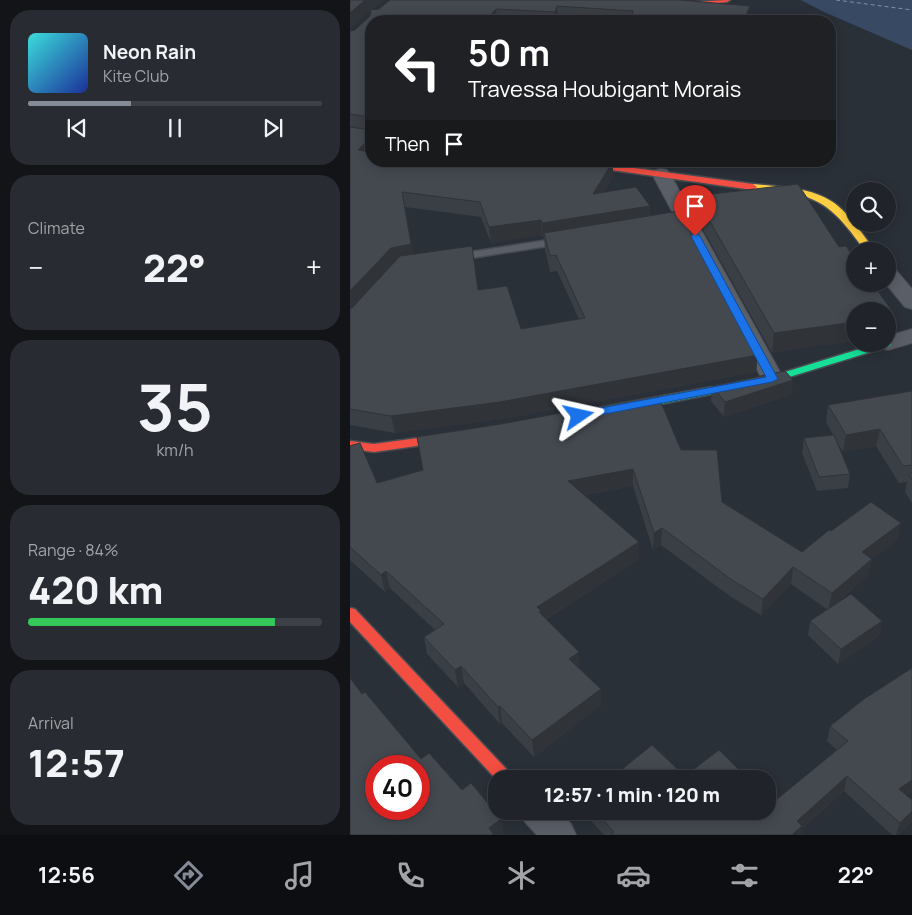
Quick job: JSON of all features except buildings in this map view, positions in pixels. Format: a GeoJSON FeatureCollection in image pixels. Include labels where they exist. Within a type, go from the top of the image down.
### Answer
{"type":"FeatureCollection","features":[{"type":"Feature","properties":{"kind":"street"},"geometry":{"type":"LineString","coordinates":[[612,0],[667,6],[727,0]]}},
{"type":"Feature","properties":{"kind":"street"},"geometry":{"type":"LineString","coordinates":[[608,167],[800,193],[826,202],[836,209],[863,242]]}},
{"type":"Feature","properties":{"kind":"street"},"geometry":{"type":"LineString","coordinates":[[661,174],[683,222],[772,379]]}},
{"type":"Feature","properties":{"kind":"street"},"geometry":{"type":"LineString","coordinates":[[896,283],[912,303]]}},
{"type":"Feature","properties":{"kind":"street"},"geometry":{"type":"LineString","coordinates":[[896,341],[912,336]]}},
{"type":"Feature","properties":{"kind":"street"},"geometry":{"type":"LineString","coordinates":[[618,408],[772,379],[861,352]]}},
{"type":"Feature","properties":{"kind":"street"},"geometry":{"type":"LineString","coordinates":[[350,445],[374,448],[462,436]]}},
{"type":"Feature","properties":{"kind":"street"},"geometry":{"type":"LineString","coordinates":[[350,613],[498,770]]}},
{"type":"Feature","properties":{"kind":"street"},"geometry":{"type":"LineString","coordinates":[[545,820],[559,835]]}},
{"type":"Feature","properties":{"kind":"lane"},"geometry":{"type":"LineString","coordinates":[[447,259],[572,239]]}},
{"type":"Feature","properties":{"kind":"water"},"geometry":{"type":"Polygon","coordinates":[[[801,0],[912,0],[912,50],[836,17],[836,15],[824,12],[801,0]]]}},
{"type":"Feature","properties":{"kind":"ferry route"},"geometry":{"type":"LineString","coordinates":[[836,0],[912,10]]}},
{"type":"Feature","properties":{"kind":"traffic: fast"},"geometry":{"type":"LineString","coordinates":[[625,407],[773,379],[860,352]]}},
{"type":"Feature","properties":{"kind":"traffic: slow"},"geometry":{"type":"LineString","coordinates":[[753,187],[807,194],[827,202],[844,218],[863,242]]}},
{"type":"Feature","properties":{"kind":"traffic: jam"},"geometry":{"type":"LineString","coordinates":[[612,0],[667,6],[727,0]]}},
{"type":"Feature","properties":{"kind":"traffic: jam"},"geometry":{"type":"LineString","coordinates":[[606,167],[753,187]]}},
{"type":"Feature","properties":{"kind":"traffic: jam"},"geometry":{"type":"LineString","coordinates":[[350,445],[374,448],[455,437]]}},
{"type":"Feature","properties":{"kind":"traffic: jam"},"geometry":{"type":"LineString","coordinates":[[350,613],[498,770]]}},
{"type":"Feature","properties":{"kind":"route"},"geometry":{"type":"LineString","coordinates":[[579,416],[772,379],[695,236]]}}]}
